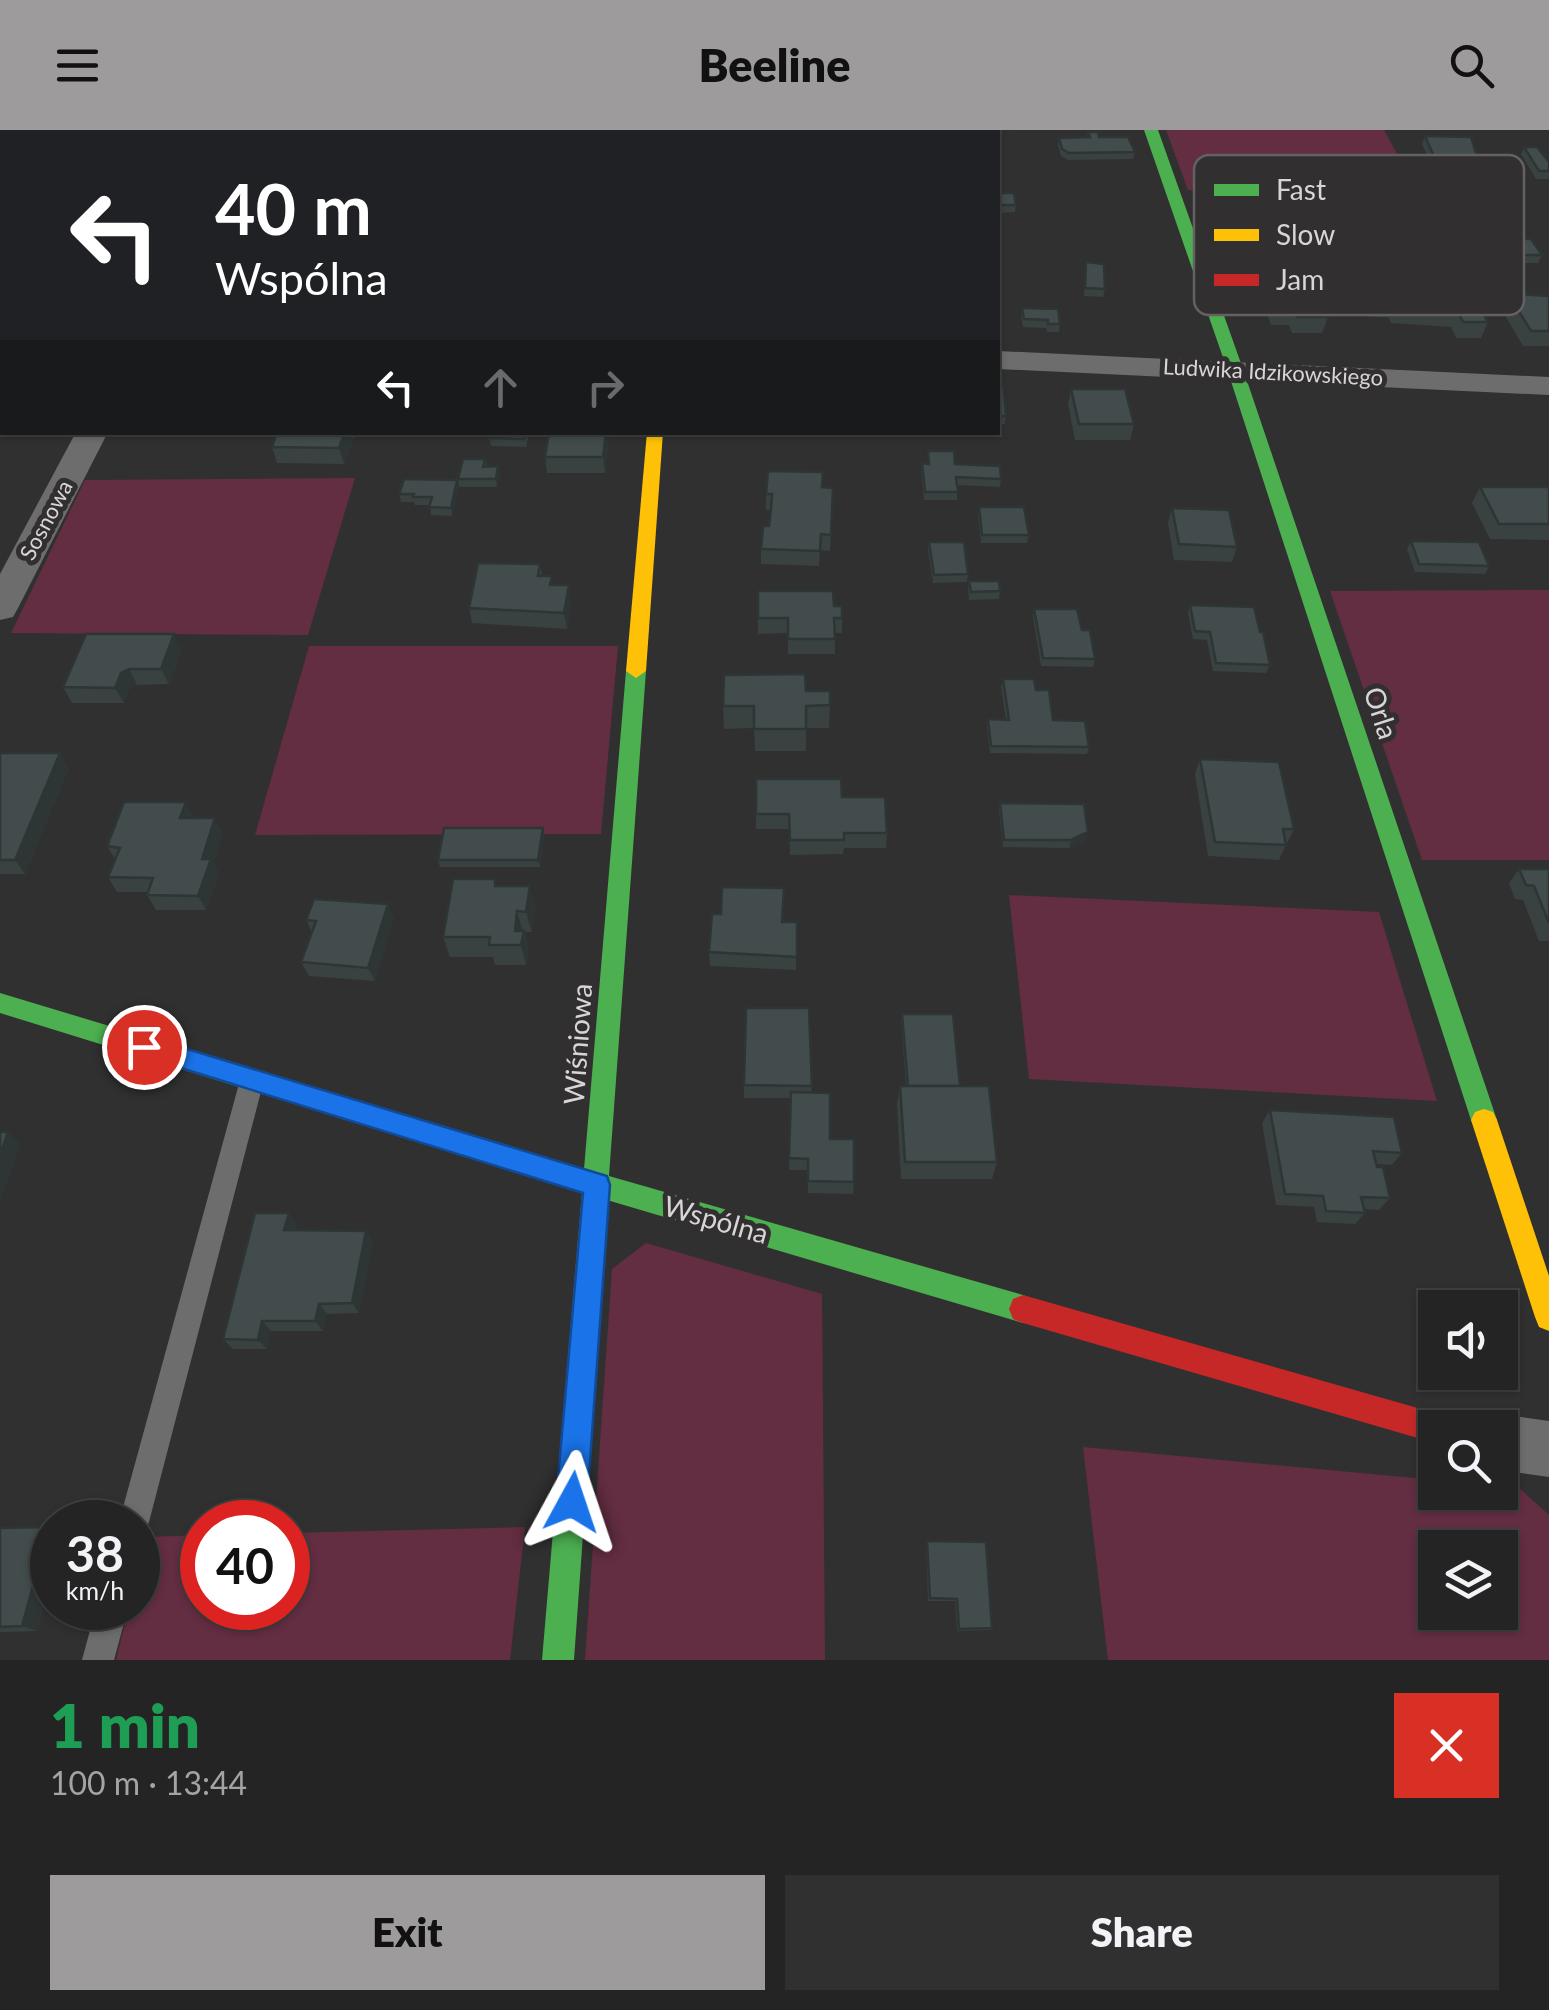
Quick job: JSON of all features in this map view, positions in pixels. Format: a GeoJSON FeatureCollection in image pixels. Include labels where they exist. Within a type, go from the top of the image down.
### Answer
{"type":"FeatureCollection","features":[{"type":"Feature","properties":{"kind":"street","name":"Orla"},"geometry":{"type":"LineString","coordinates":[[1151,130],[1194,250]]}},
{"type":"Feature","properties":{"kind":"street","name":"Orla"},"geometry":{"type":"LineString","coordinates":[[1217,315],[1549,1316]]}},
{"type":"Feature","properties":{"kind":"street","name":"Ludwika Idzikowskiego"},"geometry":{"type":"LineString","coordinates":[[1000,360],[1236,368],[1549,386]]}},
{"type":"Feature","properties":{"kind":"street","name":"Sosnowa"},"geometry":{"type":"LineString","coordinates":[[0,608],[90,435]]}},
{"type":"Feature","properties":{"kind":"street","name":"Wiśniowa"},"geometry":{"type":"LineString","coordinates":[[558,1660],[655,435]]}},
{"type":"Feature","properties":{"kind":"street","name":"Wspólna"},"geometry":{"type":"LineString","coordinates":[[0,1003],[597,1185],[1418,1423]]}},
{"type":"Feature","properties":{"kind":"street"},"geometry":{"type":"LineString","coordinates":[[1518,1445],[1549,1449]]}},
{"type":"Feature","properties":{"kind":"lane"},"geometry":{"type":"LineString","coordinates":[[140,1500],[252,1080]]}},
{"type":"Feature","properties":{"kind":"lane"},"geometry":{"type":"LineString","coordinates":[[98,1660],[106,1630]]}},
{"type":"Feature","properties":{"kind":"shaded area"},"geometry":{"type":"Polygon","coordinates":[[[1166,130],[1384,130],[1398,155],[1194,155],[1194,190],[1188,190],[1166,130]]]}},
{"type":"Feature","properties":{"kind":"shaded area"},"geometry":{"type":"Polygon","coordinates":[[[355,478],[308,635],[11,633],[85,480],[355,478]]]}},
{"type":"Feature","properties":{"kind":"shaded area"},"geometry":{"type":"Polygon","coordinates":[[[1549,590],[1549,860],[1422,860],[1330,591],[1549,590]]]}},
{"type":"Feature","properties":{"kind":"shaded area"},"geometry":{"type":"Polygon","coordinates":[[[309,646],[618,646],[601,834],[255,835],[309,646]]]}},
{"type":"Feature","properties":{"kind":"shaded area"},"geometry":{"type":"Polygon","coordinates":[[[1009,895],[1379,912],[1437,1101],[1029,1079],[1009,895]]]}},
{"type":"Feature","properties":{"kind":"shaded area"},"geometry":{"type":"Polygon","coordinates":[[[646,1243],[822,1294],[825,1660],[585,1660],[612,1269],[646,1243]]]}},
{"type":"Feature","properties":{"kind":"shaded area"},"geometry":{"type":"Polygon","coordinates":[[[1083,1447],[1418,1478],[1418,1510],[1518,1510],[1518,1487],[1549,1515],[1549,1660],[1108,1660],[1083,1447]]]}},
{"type":"Feature","properties":{"kind":"shaded area"},"geometry":{"type":"Polygon","coordinates":[[[525,1527],[510,1660],[116,1660],[124,1630],[160,1630],[160,1537],[180,1536],[180,1630],[310,1630],[310,1532],[525,1527]]]}},
{"type":"Feature","properties":{"kind":"building"},"geometry":{"type":"Polygon","coordinates":[[[1088,132],[1098,132],[1099,137],[1128,137],[1135,152],[1069,153],[1062,149],[1059,138],[1090,137],[1088,132]]]}},
{"type":"Feature","properties":{"kind":"building"},"geometry":{"type":"Polygon","coordinates":[[[1425,136],[1471,137],[1477,155],[1433,155],[1425,136]]]}},
{"type":"Feature","properties":{"kind":"building"},"geometry":{"type":"Polygon","coordinates":[[[1524,147],[1537,147],[1549,162],[1549,171],[1539,171],[1524,147]]]}},
{"type":"Feature","properties":{"kind":"building"},"geometry":{"type":"Polygon","coordinates":[[[1000,193],[1014,193],[1016,205],[1000,205],[1000,193]]]}},
{"type":"Feature","properties":{"kind":"building"},"geometry":{"type":"Polygon","coordinates":[[[1524,239],[1531,239],[1542,255],[1524,255],[1524,239]]]}},
{"type":"Feature","properties":{"kind":"building"},"geometry":{"type":"Polygon","coordinates":[[[1086,262],[1104,264],[1105,289],[1085,288],[1086,262]]]}},
{"type":"Feature","properties":{"kind":"building"},"geometry":{"type":"Polygon","coordinates":[[[1524,294],[1549,296],[1549,331],[1531,331],[1521,315],[1524,294]]]}},
{"type":"Feature","properties":{"kind":"building"},"geometry":{"type":"Polygon","coordinates":[[[1022,308],[1058,309],[1060,324],[1024,319],[1022,308]]]}},
{"type":"Feature","properties":{"kind":"building"},"geometry":{"type":"Polygon","coordinates":[[[1460,315],[1484,315],[1488,322],[1463,322],[1460,315]]]}},
{"type":"Feature","properties":{"kind":"building"},"geometry":{"type":"Polygon","coordinates":[[[1000,381],[1003,382],[1006,416],[1000,416],[1000,381]]]}},
{"type":"Feature","properties":{"kind":"building"},"geometry":{"type":"Polygon","coordinates":[[[1071,389],[1125,389],[1134,424],[1079,424],[1071,389]]]}},
{"type":"Feature","properties":{"kind":"building"},"geometry":{"type":"Polygon","coordinates":[[[276,435],[344,435],[339,448],[272,447],[276,435]]]}},
{"type":"Feature","properties":{"kind":"building"},"geometry":{"type":"Polygon","coordinates":[[[490,435],[525,435],[524,439],[489,438],[490,435]]]}},
{"type":"Feature","properties":{"kind":"building"},"geometry":{"type":"Polygon","coordinates":[[[549,435],[606,435],[603,457],[545,457],[549,435]]]}},
{"type":"Feature","properties":{"kind":"building"},"geometry":{"type":"Polygon","coordinates":[[[928,451],[954,451],[955,464],[1000,466],[1001,479],[956,477],[958,492],[925,492],[922,463],[929,464],[928,451]]]}},
{"type":"Feature","properties":{"kind":"building"},"geometry":{"type":"Polygon","coordinates":[[[463,459],[485,459],[483,467],[498,466],[496,479],[458,479],[463,459]]]}},
{"type":"Feature","properties":{"kind":"building"},"geometry":{"type":"Polygon","coordinates":[[[768,471],[823,472],[822,487],[833,488],[831,535],[821,534],[820,551],[761,549],[763,526],[769,526],[771,509],[772,494],[766,494],[768,471]]]}},
{"type":"Feature","properties":{"kind":"building"},"geometry":{"type":"Polygon","coordinates":[[[404,479],[457,480],[451,508],[429,507],[432,497],[399,494],[404,479]]]}},
{"type":"Feature","properties":{"kind":"building"},"geometry":{"type":"Polygon","coordinates":[[[1480,487],[1549,487],[1549,524],[1499,524],[1480,487]]]}},
{"type":"Feature","properties":{"kind":"building"},"geometry":{"type":"Polygon","coordinates":[[[979,507],[1024,507],[1029,535],[982,535],[979,507]]]}},
{"type":"Feature","properties":{"kind":"building"},"geometry":{"type":"Polygon","coordinates":[[[1172,508],[1229,510],[1237,547],[1179,544],[1172,508]]]}},
{"type":"Feature","properties":{"kind":"building"},"geometry":{"type":"Polygon","coordinates":[[[1411,541],[1479,542],[1489,566],[1419,564],[1411,541]]]}},
{"type":"Feature","properties":{"kind":"building"},"geometry":{"type":"Polygon","coordinates":[[[929,542],[964,542],[968,574],[934,575],[929,542]]]}},
{"type":"Feature","properties":{"kind":"building"},"geometry":{"type":"Polygon","coordinates":[[[478,563],[540,564],[538,576],[552,576],[550,585],[569,585],[564,613],[469,608],[478,563]]]}},
{"type":"Feature","properties":{"kind":"building"},"geometry":{"type":"Polygon","coordinates":[[[969,581],[999,581],[1000,591],[971,592],[969,581]]]}},
{"type":"Feature","properties":{"kind":"building"},"geometry":{"type":"Polygon","coordinates":[[[758,591],[833,591],[834,606],[842,606],[842,618],[834,618],[835,639],[788,639],[788,618],[758,618],[758,591]]]}},
{"type":"Feature","properties":{"kind":"building"},"geometry":{"type":"Polygon","coordinates":[[[1190,605],[1254,607],[1270,665],[1216,663],[1210,632],[1195,631],[1190,605]]]}},
{"type":"Feature","properties":{"kind":"building"},"geometry":{"type":"Polygon","coordinates":[[[1034,609],[1077,609],[1082,630],[1090,630],[1095,659],[1043,658],[1034,609]]]}},
{"type":"Feature","properties":{"kind":"building"},"geometry":{"type":"Polygon","coordinates":[[[86,634],[174,634],[161,669],[129,669],[121,673],[115,688],[63,687],[86,634]]]}},
{"type":"Feature","properties":{"kind":"building"},"geometry":{"type":"Polygon","coordinates":[[[805,674],[806,691],[830,691],[830,705],[806,706],[806,729],[754,729],[754,706],[723,706],[724,675],[805,674]]]}},
{"type":"Feature","properties":{"kind":"building"},"geometry":{"type":"Polygon","coordinates":[[[1003,679],[1034,679],[1036,690],[1049,690],[1053,720],[1085,721],[1089,747],[991,746],[988,719],[1009,720],[1003,679]]]}},
{"type":"Feature","properties":{"kind":"building"},"geometry":{"type":"Polygon","coordinates":[[[0,753],[60,753],[15,860],[0,860],[0,753]]]}},
{"type":"Feature","properties":{"kind":"building"},"geometry":{"type":"Polygon","coordinates":[[[1200,759],[1279,762],[1294,829],[1283,829],[1286,845],[1215,842],[1200,759]]]}},
{"type":"Feature","properties":{"kind":"building"},"geometry":{"type":"Polygon","coordinates":[[[756,779],[841,779],[842,797],[885,797],[887,833],[844,833],[844,840],[790,840],[789,814],[756,814],[756,779]]]}},
{"type":"Feature","properties":{"kind":"building"},"geometry":{"type":"Polygon","coordinates":[[[124,802],[186,802],[180,818],[215,818],[202,859],[211,859],[198,896],[147,895],[153,878],[108,877],[120,848],[107,846],[124,802]]]}},
{"type":"Feature","properties":{"kind":"building"},"geometry":{"type":"Polygon","coordinates":[[[1000,803],[1084,804],[1088,832],[1071,840],[1004,840],[1000,803]]]}},
{"type":"Feature","properties":{"kind":"building"},"geometry":{"type":"Polygon","coordinates":[[[444,828],[543,828],[538,860],[438,860],[444,828]]]}},
{"type":"Feature","properties":{"kind":"building"},"geometry":{"type":"Polygon","coordinates":[[[1519,869],[1549,869],[1549,923],[1534,886],[1526,885],[1519,869]]]}},
{"type":"Feature","properties":{"kind":"building"},"geometry":{"type":"Polygon","coordinates":[[[453,879],[495,879],[495,886],[530,886],[526,912],[517,911],[515,931],[524,931],[521,945],[489,945],[490,937],[443,937],[453,879]]]}},
{"type":"Feature","properties":{"kind":"building"},"geometry":{"type":"Polygon","coordinates":[[[722,887],[784,888],[782,922],[797,922],[797,957],[709,952],[712,914],[721,914],[722,887]]]}},
{"type":"Feature","properties":{"kind":"building"},"geometry":{"type":"Polygon","coordinates":[[[314,899],[388,904],[368,968],[301,962],[316,921],[306,920],[314,899]]]}},
{"type":"Feature","properties":{"kind":"building"},"geometry":{"type":"Polygon","coordinates":[[[746,1008],[809,1008],[812,1086],[744,1085],[746,1008]]]}},
{"type":"Feature","properties":{"kind":"building"},"geometry":{"type":"Polygon","coordinates":[[[902,1014],[953,1014],[960,1086],[908,1086],[902,1014]]]}},
{"type":"Feature","properties":{"kind":"building"},"geometry":{"type":"Polygon","coordinates":[[[900,1086],[989,1086],[997,1162],[905,1162],[900,1086]]]}},
{"type":"Feature","properties":{"kind":"building"},"geometry":{"type":"Polygon","coordinates":[[[791,1092],[830,1093],[830,1139],[854,1139],[854,1182],[808,1181],[808,1159],[789,1158],[791,1092]]]}},
{"type":"Feature","properties":{"kind":"building"},"geometry":{"type":"Polygon","coordinates":[[[1270,1110],[1394,1117],[1402,1153],[1373,1151],[1377,1167],[1383,1167],[1390,1198],[1361,1197],[1365,1213],[1326,1211],[1323,1196],[1285,1194],[1270,1110]]]}},
{"type":"Feature","properties":{"kind":"building"},"geometry":{"type":"Polygon","coordinates":[[[0,1132],[8,1132],[0,1155],[0,1132]]]}},
{"type":"Feature","properties":{"kind":"building"},"geometry":{"type":"Polygon","coordinates":[[[255,1213],[289,1213],[284,1230],[366,1231],[352,1303],[319,1304],[315,1321],[262,1321],[258,1340],[223,1339],[255,1213]]]}},
{"type":"Feature","properties":{"kind":"building"},"geometry":{"type":"Polygon","coordinates":[[[30,1527],[30,1597],[22,1626],[0,1627],[0,1528],[30,1527]]]}},
{"type":"Feature","properties":{"kind":"building"},"geometry":{"type":"Polygon","coordinates":[[[927,1541],[986,1542],[992,1628],[959,1629],[957,1599],[930,1598],[927,1541]]]}},
{"type":"Feature","properties":{"kind":"traffic: fast"},"geometry":{"type":"LineString","coordinates":[[1151,130],[1194,252]]}},
{"type":"Feature","properties":{"kind":"traffic: fast"},"geometry":{"type":"LineString","coordinates":[[1216,315],[1484,1120]]}},
{"type":"Feature","properties":{"kind":"traffic: fast"},"geometry":{"type":"LineString","coordinates":[[558,1660],[636,671]]}},
{"type":"Feature","properties":{"kind":"traffic: fast"},"geometry":{"type":"LineString","coordinates":[[0,1003],[597,1185],[1023,1309]]}},
{"type":"Feature","properties":{"kind":"traffic: slow"},"geometry":{"type":"LineString","coordinates":[[636,671],[655,435]]}},
{"type":"Feature","properties":{"kind":"traffic: slow"},"geometry":{"type":"LineString","coordinates":[[1484,1120],[1549,1317]]}},
{"type":"Feature","properties":{"kind":"traffic: jam"},"geometry":{"type":"LineString","coordinates":[[1023,1309],[1418,1423]]}},
{"type":"Feature","properties":{"kind":"route"},"geometry":{"type":"LineString","coordinates":[[144,1047],[597,1185],[572,1502]]}}]}
